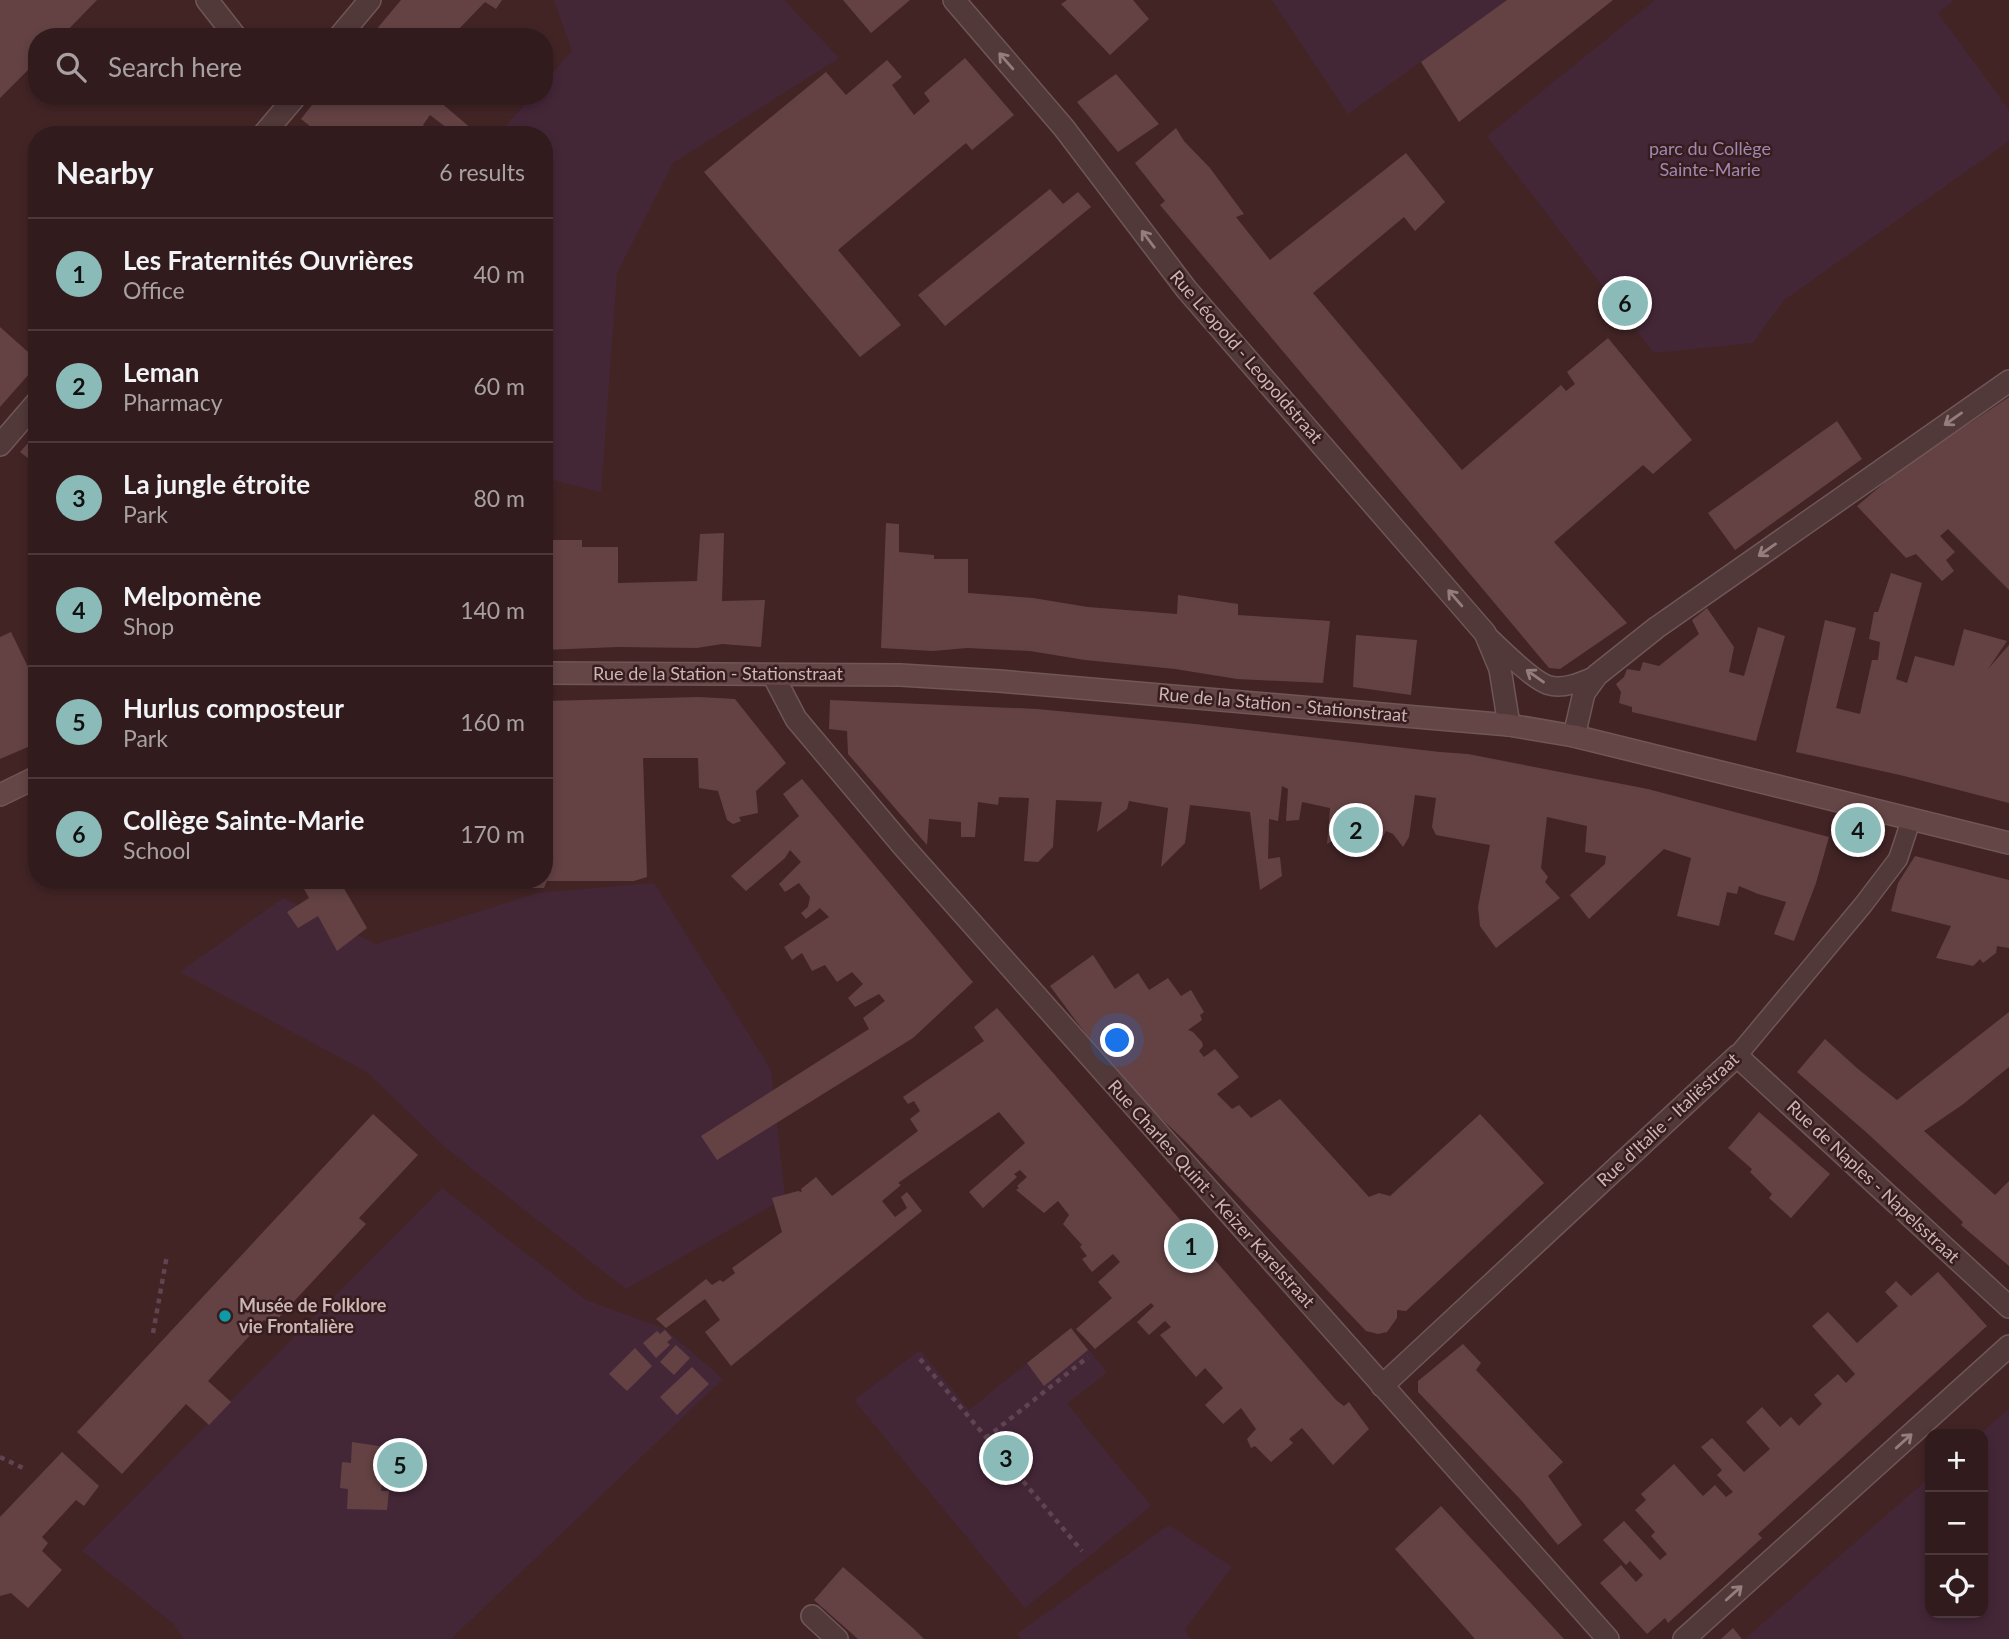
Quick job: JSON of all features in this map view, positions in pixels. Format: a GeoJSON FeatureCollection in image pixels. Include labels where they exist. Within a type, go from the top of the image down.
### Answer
{"type":"FeatureCollection","features":[{"type":"Feature","properties":{"kind":"street"},"geometry":{"type":"LineString","coordinates":[[207,0],[229,28]]}},
{"type":"Feature","properties":{"kind":"street"},"geometry":{"type":"LineString","coordinates":[[347,28],[370,0]]}},
{"type":"Feature","properties":{"kind":"street","name":"Rue Léopold - Leopoldstraat"},"geometry":{"type":"LineString","coordinates":[[954,0],[1064,128],[1187,290],[1485,634],[1500,669],[1509,725]]}},
{"type":"Feature","properties":{"kind":"street"},"geometry":{"type":"LineString","coordinates":[[271,126],[288,105]]}},
{"type":"Feature","properties":{"kind":"street"},"geometry":{"type":"LineString","coordinates":[[1574,736],[1584,693],[1597,675],[1656,628],[2009,380]]}},
{"type":"Feature","properties":{"kind":"street"},"geometry":{"type":"LineString","coordinates":[[0,445],[28,412]]}},
{"type":"Feature","properties":{"kind":"street","name":"Rue de la Station - Stationstraat"},"geometry":{"type":"LineString","coordinates":[[553,673],[900,675],[999,681],[1509,725],[1574,736],[1732,773],[2009,843]]}},
{"type":"Feature","properties":{"kind":"street","name":"Rue Charles Quint - Keizer Karelstraat"},"geometry":{"type":"LineString","coordinates":[[773,675],[796,719],[902,846],[1608,1639]]}},
{"type":"Feature","properties":{"kind":"street"},"geometry":{"type":"LineString","coordinates":[[0,795],[28,781]]}},
{"type":"Feature","properties":{"kind":"street","name":"Rue d'Italie - Italiëstraat"},"geometry":{"type":"LineString","coordinates":[[1382,1386],[1737,1056]]}},
{"type":"Feature","properties":{"kind":"street","name":"Rue de Naples - Napelsstraat"},"geometry":{"type":"LineString","coordinates":[[1737,1056],[2009,1307]]}},
{"type":"Feature","properties":{"kind":"street"},"geometry":{"type":"LineString","coordinates":[[1684,1639],[2009,1346]]}},
{"type":"Feature","properties":{"kind":"street"},"geometry":{"type":"LineString","coordinates":[[812,1616],[837,1639]]}},
{"type":"Feature","properties":{"kind":"lane"},"geometry":{"type":"LineString","coordinates":[[1485,634],[1548,685],[1578,683],[1597,675]]}},
{"type":"Feature","properties":{"kind":"lane","name":"Rue d'Italie - Italiëstraat"},"geometry":{"type":"LineString","coordinates":[[1737,1056],[1898,859],[1911,820]]}},
{"type":"Feature","properties":{"kind":"path"},"geometry":{"type":"LineString","coordinates":[[153,1333],[167,1255]]}},
{"type":"Feature","properties":{"kind":"path"},"geometry":{"type":"LineString","coordinates":[[986,1438],[1088,1357]]}},
{"type":"Feature","properties":{"kind":"path"},"geometry":{"type":"LineString","coordinates":[[920,1359],[1082,1551]]}},
{"type":"Feature","properties":{"kind":"path"},"geometry":{"type":"LineString","coordinates":[[0,1457],[27,1470]]}},
{"type":"Feature","properties":{"kind":"green space"},"geometry":{"type":"Polygon","coordinates":[[[554,0],[784,0],[839,58],[673,163],[617,273],[601,492],[553,480],[553,126],[506,126],[524,105],[553,105],[553,73],[572,51],[554,0]]]}},
{"type":"Feature","properties":{"kind":"green space"},"geometry":{"type":"Polygon","coordinates":[[[1272,0],[1507,0],[1348,114],[1272,0]]]}},
{"type":"Feature","properties":{"kind":"green space","name":"parc du Collège Sainte-Marie"},"geometry":{"type":"Polygon","coordinates":[[[1655,0],[1954,0],[1938,13],[2009,110],[2009,141],[1784,300],[1753,343],[1654,353],[1487,136],[1655,0]]]}},
{"type":"Feature","properties":{"kind":"green space"},"geometry":{"type":"Polygon","coordinates":[[[654,883],[771,1070],[785,1198],[626,1289],[447,1149],[367,1072],[180,972],[283,898],[376,944],[538,893],[654,883]]]}},
{"type":"Feature","properties":{"kind":"green space"},"geometry":{"type":"Polygon","coordinates":[[[442,1188],[586,1300],[665,1329],[723,1379],[451,1639],[184,1639],[173,1623],[82,1551],[442,1188]]]}},
{"type":"Feature","properties":{"kind":"green space"},"geometry":{"type":"Polygon","coordinates":[[[1071,1328],[1107,1372],[1067,1404],[1151,1506],[1025,1608],[854,1400],[920,1350],[969,1410],[1071,1328]]]}},
{"type":"Feature","properties":{"kind":"green space"},"geometry":{"type":"Polygon","coordinates":[[[2009,1409],[2009,1639],[1745,1639],[1925,1481],[1925,1618],[1988,1618],[1988,1429],[1986,1429],[2009,1409]]]}},
{"type":"Feature","properties":{"kind":"green space"},"geometry":{"type":"Polygon","coordinates":[[[1169,1525],[1232,1567],[1185,1629],[1190,1639],[1021,1639],[1017,1634],[1169,1525]]]}},
{"type":"Feature","properties":{"kind":"building"},"geometry":{"type":"Polygon","coordinates":[[[0,0],[97,0],[70,28],[28,28],[28,70],[0,98],[0,0]]]}},
{"type":"Feature","properties":{"kind":"building"},"geometry":{"type":"Polygon","coordinates":[[[401,0],[502,0],[496,9],[485,2],[460,28],[378,28],[401,0]]]}},
{"type":"Feature","properties":{"kind":"building"},"geometry":{"type":"Polygon","coordinates":[[[843,0],[910,0],[871,33],[843,0]]]}},
{"type":"Feature","properties":{"kind":"building"},"geometry":{"type":"Polygon","coordinates":[[[1067,0],[1133,0],[1149,19],[1110,55],[1061,4],[1067,0]]]}},
{"type":"Feature","properties":{"kind":"building"},"geometry":{"type":"Polygon","coordinates":[[[1507,0],[1613,0],[1459,122],[1421,62],[1507,0]]]}},
{"type":"Feature","properties":{"kind":"building"},"geometry":{"type":"Polygon","coordinates":[[[965,58],[1014,115],[972,150],[966,143],[838,250],[901,325],[860,357],[704,172],[826,72],[846,95],[887,60],[902,77],[892,85],[914,115],[930,101],[924,93],[965,58]]]}},
{"type":"Feature","properties":{"kind":"building"},"geometry":{"type":"Polygon","coordinates":[[[1116,74],[1159,124],[1118,152],[1077,102],[1116,74]]]}},
{"type":"Feature","properties":{"kind":"building"},"geometry":{"type":"Polygon","coordinates":[[[312,105],[444,105],[468,126],[444,126],[430,115],[424,126],[310,126],[301,119],[312,105]]]}},
{"type":"Feature","properties":{"kind":"building"},"geometry":{"type":"Polygon","coordinates":[[[1176,128],[1244,214],[1236,217],[1270,260],[1406,153],[1445,202],[1415,231],[1404,217],[1313,293],[1462,470],[1561,385],[1566,391],[1575,384],[1567,372],[1608,338],[1692,440],[1653,474],[1643,465],[1554,542],[1627,623],[1560,669],[1549,668],[1160,205],[1165,201],[1135,163],[1176,128]]]}},
{"type":"Feature","properties":{"kind":"building"},"geometry":{"type":"Polygon","coordinates":[[[1050,189],[1063,204],[1078,192],[1091,207],[945,326],[918,295],[1050,189]]]}},
{"type":"Feature","properties":{"kind":"building"},"geometry":{"type":"Polygon","coordinates":[[[0,327],[28,352],[28,375],[0,407],[0,327]]]}},
{"type":"Feature","properties":{"kind":"building"},"geometry":{"type":"Polygon","coordinates":[[[2009,397],[2009,590],[1948,529],[1940,536],[1955,552],[1946,560],[1954,571],[1942,581],[1916,554],[1906,558],[1857,506],[1896,473],[2009,397]]]}},
{"type":"Feature","properties":{"kind":"building"},"geometry":{"type":"Polygon","coordinates":[[[1837,421],[1862,459],[1735,550],[1708,513],[1837,421]]]}},
{"type":"Feature","properties":{"kind":"building"},"geometry":{"type":"Polygon","coordinates":[[[28,443],[28,458],[20,452],[28,443]]]}},
{"type":"Feature","properties":{"kind":"building"},"geometry":{"type":"Polygon","coordinates":[[[886,523],[899,524],[899,552],[934,555],[934,559],[968,559],[968,593],[1177,614],[1178,595],[1238,604],[1238,615],[1330,621],[1323,683],[1237,679],[1030,651],[881,648],[886,523]]]}},
{"type":"Feature","properties":{"kind":"building"},"geometry":{"type":"Polygon","coordinates":[[[724,533],[722,601],[765,600],[761,647],[722,644],[697,648],[553,650],[553,540],[582,540],[582,547],[618,547],[618,583],[697,581],[700,534],[724,533]]]}},
{"type":"Feature","properties":{"kind":"building"},"geometry":{"type":"Polygon","coordinates":[[[1891,573],[1922,583],[1896,679],[1907,683],[1915,656],[1954,666],[1964,629],[2007,641],[1988,669],[2009,645],[2009,803],[1796,752],[1825,620],[1856,628],[1836,708],[1860,714],[1872,660],[1878,660],[1880,642],[1869,639],[1874,612],[1878,612],[1891,573]]]}},
{"type":"Feature","properties":{"kind":"building"},"geometry":{"type":"Polygon","coordinates":[[[1707,608],[1734,647],[1729,672],[1744,676],[1758,627],[1785,636],[1756,741],[1632,712],[1632,707],[1619,703],[1621,692],[1616,684],[1624,677],[1627,669],[1640,671],[1643,662],[1659,666],[1699,634],[1692,620],[1707,608]]]}},
{"type":"Feature","properties":{"kind":"building"},"geometry":{"type":"Polygon","coordinates":[[[11,632],[28,667],[28,747],[0,759],[0,637],[11,632]]]}},
{"type":"Feature","properties":{"kind":"building"},"geometry":{"type":"Polygon","coordinates":[[[1356,635],[1417,640],[1411,695],[1353,687],[1356,635]]]}},
{"type":"Feature","properties":{"kind":"building"},"geometry":{"type":"Polygon","coordinates":[[[699,697],[735,699],[786,763],[756,791],[758,813],[739,817],[741,821],[733,824],[727,820],[718,791],[699,788],[698,758],[643,758],[647,877],[634,881],[553,881],[553,701],[699,697]]]}},
{"type":"Feature","properties":{"kind":"building"},"geometry":{"type":"Polygon","coordinates":[[[830,700],[1037,709],[1468,754],[1648,789],[1829,837],[1816,883],[1794,941],[1774,934],[1786,902],[1739,886],[1737,894],[1727,892],[1719,926],[1677,916],[1691,858],[1664,849],[1589,919],[1570,895],[1605,864],[1606,856],[1585,852],[1587,826],[1547,817],[1541,868],[1548,877],[1545,882],[1560,898],[1496,948],[1480,926],[1478,907],[1490,845],[1436,835],[1432,827],[1436,798],[1415,795],[1409,837],[1403,847],[1393,834],[1386,831],[1373,853],[1354,846],[1359,815],[1346,814],[1344,834],[1327,844],[1330,808],[1302,802],[1299,820],[1286,821],[1288,789],[1282,786],[1278,821],[1269,819],[1268,859],[1280,857],[1282,876],[1260,890],[1250,812],[1190,805],[1185,843],[1161,867],[1168,808],[1129,801],[1127,809],[1097,832],[1102,802],[1056,800],[1053,847],[1038,862],[1024,861],[1029,798],[999,797],[998,805],[978,802],[975,837],[961,837],[961,822],[929,819],[927,845],[848,754],[847,731],[829,729],[830,700]]]}},
{"type":"Feature","properties":{"kind":"building"},"geometry":{"type":"Polygon","coordinates":[[[802,779],[973,982],[913,1038],[717,1160],[701,1136],[869,1029],[863,1018],[885,1001],[879,994],[855,1007],[848,998],[863,984],[852,972],[837,982],[825,965],[812,971],[802,953],[792,960],[784,947],[829,917],[820,908],[806,919],[801,913],[808,907],[810,897],[799,883],[785,892],[779,884],[801,862],[790,850],[785,858],[746,891],[731,876],[799,816],[783,794],[802,779]]]}},
{"type":"Feature","properties":{"kind":"building"},"geometry":{"type":"Polygon","coordinates":[[[1915,856],[2009,880],[2009,948],[1997,946],[1996,953],[1983,963],[1980,959],[1973,966],[1936,958],[1951,926],[1891,911],[1898,883],[1915,856]]]}},
{"type":"Feature","properties":{"kind":"building"},"geometry":{"type":"Polygon","coordinates":[[[304,889],[344,889],[367,928],[337,951],[318,916],[298,928],[287,912],[309,898],[304,889]]]}},
{"type":"Feature","properties":{"kind":"building"},"geometry":{"type":"Polygon","coordinates":[[[1093,955],[1115,989],[1138,973],[1149,990],[1168,978],[1181,996],[1191,990],[1204,1012],[1200,1015],[1202,1020],[1188,1030],[1202,1042],[1203,1046],[1199,1051],[1204,1057],[1215,1049],[1239,1077],[1217,1094],[1232,1109],[1239,1105],[1251,1118],[1280,1099],[1369,1197],[1379,1193],[1390,1196],[1480,1114],[1544,1183],[1406,1311],[1397,1310],[1397,1318],[1387,1332],[1378,1334],[1366,1331],[1186,1142],[1126,1085],[1050,986],[1093,955]]]}},
{"type":"Feature","properties":{"kind":"building"},"geometry":{"type":"Polygon","coordinates":[[[997,1008],[1336,1400],[1344,1406],[1349,1402],[1369,1429],[1333,1465],[1302,1428],[1289,1439],[1293,1443],[1271,1462],[1255,1446],[1251,1448],[1247,1439],[1256,1429],[1241,1408],[1223,1424],[1205,1405],[1223,1388],[1205,1368],[1196,1377],[1160,1335],[1171,1327],[1165,1321],[1149,1335],[1137,1322],[1154,1306],[1151,1303],[1095,1349],[1076,1329],[1112,1298],[1098,1282],[1120,1262],[1113,1254],[1092,1272],[1082,1259],[1087,1256],[1080,1247],[1082,1245],[1063,1224],[1069,1215],[1058,1201],[1044,1213],[1016,1190],[1027,1177],[1020,1170],[1014,1174],[1017,1177],[983,1208],[969,1192],[1025,1143],[999,1112],[898,1183],[901,1185],[882,1201],[895,1217],[907,1208],[901,1197],[907,1192],[922,1211],[731,1366],[705,1332],[720,1320],[705,1299],[666,1328],[656,1319],[706,1279],[712,1285],[720,1280],[723,1282],[735,1273],[732,1268],[782,1232],[772,1198],[802,1192],[801,1189],[816,1177],[832,1196],[918,1131],[910,1119],[920,1111],[914,1101],[908,1104],[903,1097],[984,1041],[974,1027],[997,1008]]]}},
{"type":"Feature","properties":{"kind":"building"},"geometry":{"type":"Polygon","coordinates":[[[2009,1012],[2009,1067],[1924,1131],[1995,1195],[2009,1181],[2009,1266],[1961,1225],[1963,1222],[1867,1133],[1797,1072],[1825,1039],[1897,1100],[2009,1012]]]}},
{"type":"Feature","properties":{"kind":"building"},"geometry":{"type":"Polygon","coordinates":[[[1759,1112],[1830,1174],[1791,1218],[1769,1198],[1772,1194],[1750,1172],[1752,1169],[1728,1148],[1759,1112]]]}},
{"type":"Feature","properties":{"kind":"building"},"geometry":{"type":"Polygon","coordinates":[[[373,1114],[418,1155],[359,1218],[366,1224],[271,1326],[264,1320],[208,1381],[231,1402],[209,1425],[186,1404],[122,1474],[77,1432],[373,1114]]]}},
{"type":"Feature","properties":{"kind":"building"},"geometry":{"type":"Polygon","coordinates":[[[1938,1272],[1987,1326],[1758,1534],[1762,1538],[1668,1623],[1665,1618],[1647,1634],[1600,1583],[1621,1565],[1636,1582],[1643,1575],[1630,1561],[1626,1565],[1603,1540],[1624,1521],[1660,1560],[1667,1554],[1651,1536],[1655,1532],[1635,1510],[1646,1500],[1641,1494],[1674,1464],[1703,1496],[1715,1485],[1726,1497],[1733,1492],[1717,1475],[1722,1470],[1701,1447],[1712,1438],[1744,1472],[1770,1449],[1746,1422],[1762,1407],[1780,1427],[1791,1417],[1799,1426],[1822,1404],[1814,1395],[1838,1374],[1846,1383],[1855,1374],[1812,1326],[1828,1312],[1857,1343],[1898,1306],[1885,1292],[1896,1281],[1911,1296],[1938,1272]]]}},
{"type":"Feature","properties":{"kind":"building"},"geometry":{"type":"Polygon","coordinates":[[[1071,1328],[1088,1350],[1044,1386],[1027,1363],[1071,1328]]]}},
{"type":"Feature","properties":{"kind":"building"},"geometry":{"type":"Polygon","coordinates":[[[665,1330],[672,1338],[667,1342],[670,1345],[656,1358],[643,1343],[657,1331],[660,1334],[665,1330]]]}},
{"type":"Feature","properties":{"kind":"building"},"geometry":{"type":"Polygon","coordinates":[[[1463,1344],[1481,1363],[1476,1370],[1563,1462],[1548,1476],[1582,1525],[1558,1545],[1521,1500],[1418,1392],[1418,1381],[1463,1344]]]}},
{"type":"Feature","properties":{"kind":"building"},"geometry":{"type":"Polygon","coordinates":[[[676,1345],[690,1358],[674,1375],[660,1362],[676,1345]]]}},
{"type":"Feature","properties":{"kind":"building"},"geometry":{"type":"Polygon","coordinates":[[[635,1348],[652,1366],[627,1391],[609,1374],[635,1348]]]}},
{"type":"Feature","properties":{"kind":"building"},"geometry":{"type":"Polygon","coordinates":[[[692,1367],[709,1384],[677,1415],[660,1397],[692,1367]]]}},
{"type":"Feature","properties":{"kind":"building"},"geometry":{"type":"Polygon","coordinates":[[[352,1442],[392,1448],[390,1469],[383,1468],[381,1491],[389,1491],[387,1510],[347,1509],[348,1489],[340,1488],[342,1462],[351,1463],[352,1442]]]}},
{"type":"Feature","properties":{"kind":"building"},"geometry":{"type":"Polygon","coordinates":[[[62,1452],[99,1486],[84,1506],[76,1500],[42,1537],[48,1543],[42,1551],[62,1570],[28,1608],[11,1593],[0,1596],[0,1517],[62,1452]]]}},
{"type":"Feature","properties":{"kind":"building"},"geometry":{"type":"Polygon","coordinates":[[[1441,1506],[1564,1639],[1475,1639],[1395,1549],[1441,1506]]]}},
{"type":"Feature","properties":{"kind":"building"},"geometry":{"type":"Polygon","coordinates":[[[843,1567],[924,1639],[858,1639],[814,1600],[843,1567]]]}},
{"type":"Feature","properties":{"kind":"building"},"geometry":{"type":"Polygon","coordinates":[[[1733,1628],[1742,1639],[1721,1639],[1733,1628]]]}},
{"type":"Feature","properties":{"kind":"place","name":"Collège Sainte-Marie"},"geometry":{"type":"Point","coordinates":[1625,303]}},
{"type":"Feature","properties":{"kind":"place","name":"Leman"},"geometry":{"type":"Point","coordinates":[1356,830]}},
{"type":"Feature","properties":{"kind":"place","name":"Melpomène"},"geometry":{"type":"Point","coordinates":[1858,830]}},
{"type":"Feature","properties":{"kind":"place","name":"Les Fraternités Ouvrières"},"geometry":{"type":"Point","coordinates":[1191,1246]}},
{"type":"Feature","properties":{"kind":"place","name":"Musée de Folklore vie Frontalière"},"geometry":{"type":"Point","coordinates":[225,1316]}},
{"type":"Feature","properties":{"kind":"place","name":"La jungle étroite"},"geometry":{"type":"Point","coordinates":[1006,1458]}},
{"type":"Feature","properties":{"kind":"place","name":"Hurlus composteur"},"geometry":{"type":"Point","coordinates":[400,1465]}}]}
